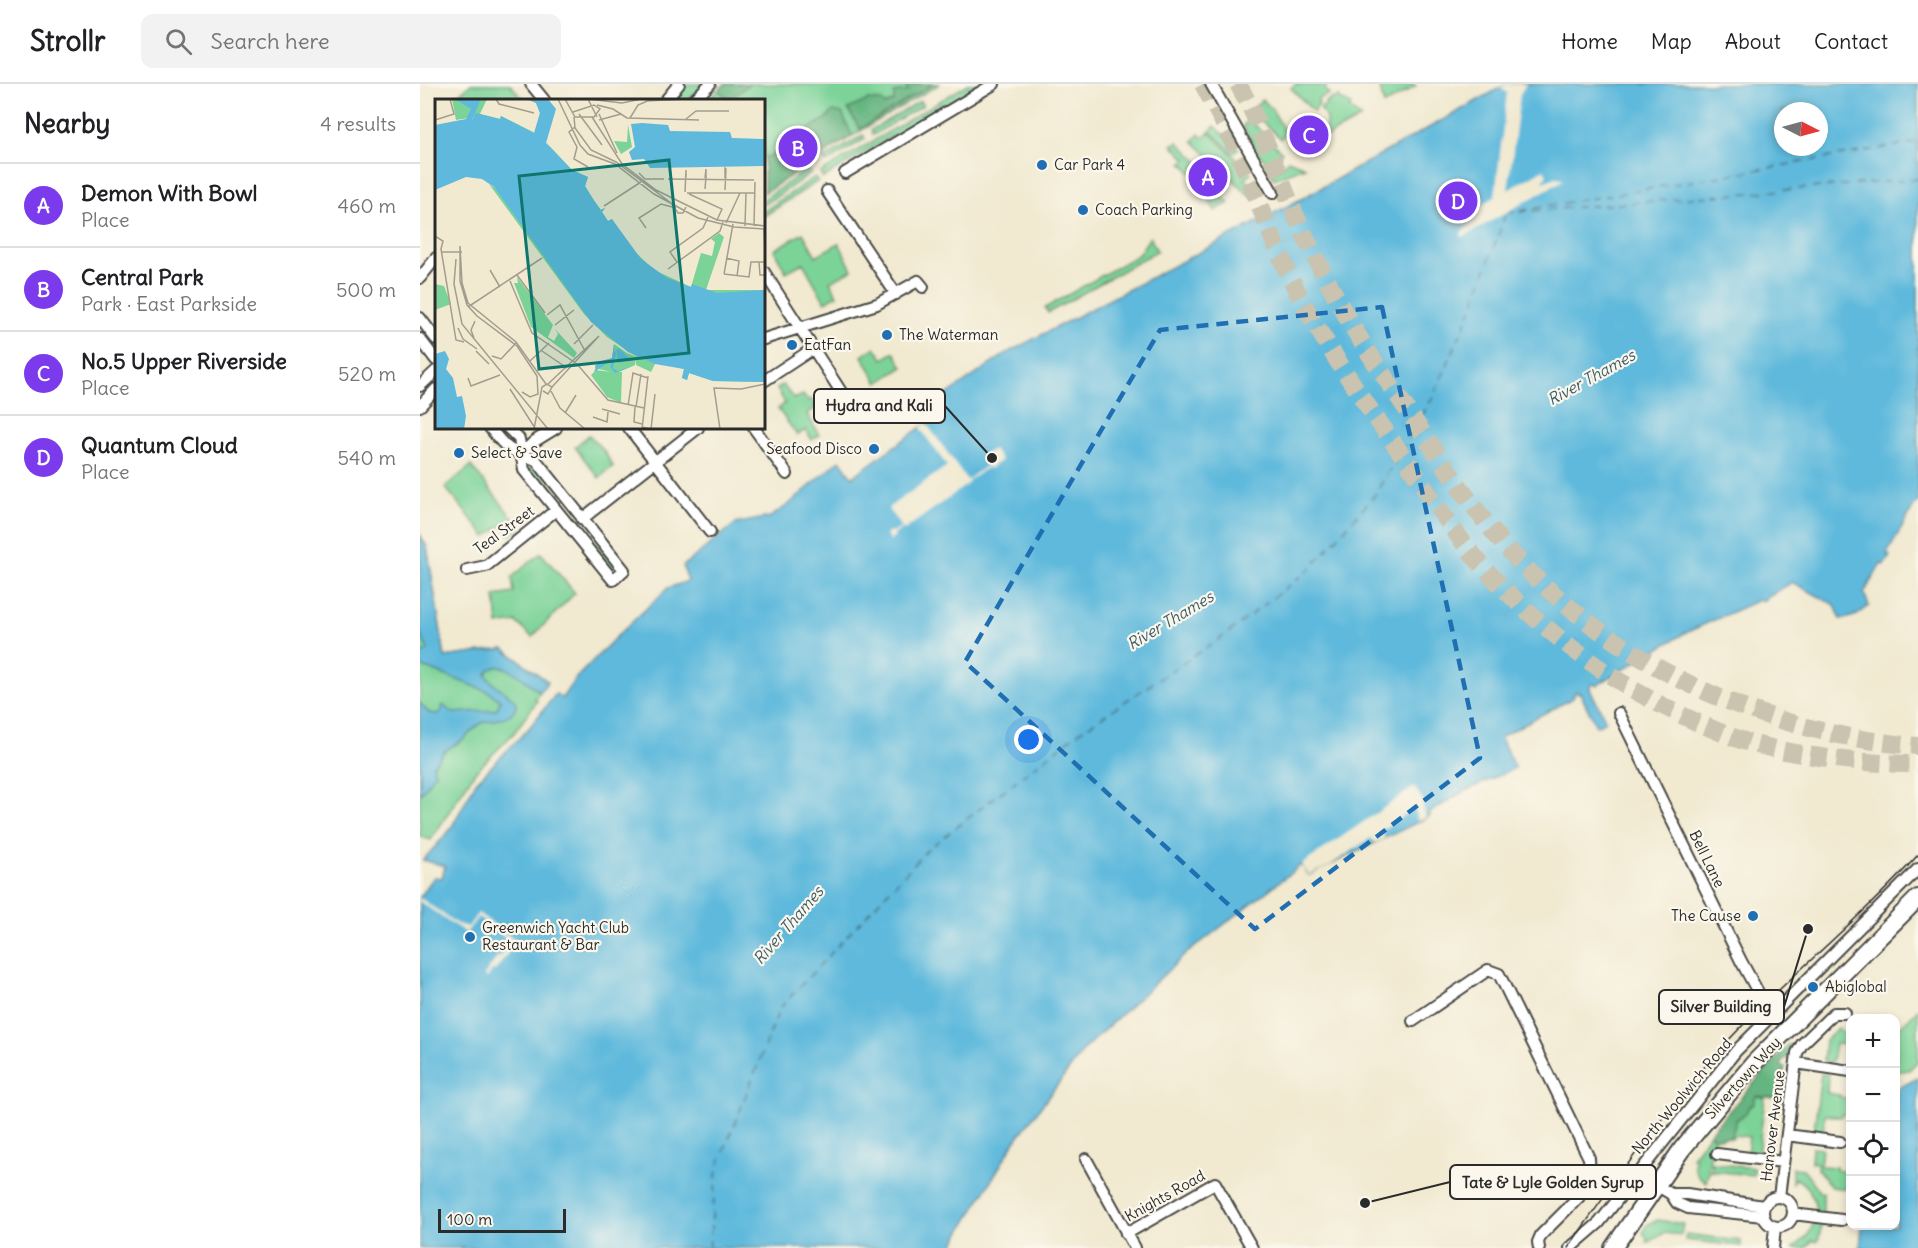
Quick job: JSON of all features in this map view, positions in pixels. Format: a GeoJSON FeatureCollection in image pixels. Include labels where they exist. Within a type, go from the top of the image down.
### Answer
{"type":"FeatureCollection","features":[{"type":"Feature","properties":{"kind":"main road","name":"Silvertown Way"},"geometry":{"type":"LineString","coordinates":[[1612,1248],[1703,1122],[1754,1063],[1918,898]]}},
{"type":"Feature","properties":{"kind":"street"},"geometry":{"type":"LineString","coordinates":[[531,84],[542,99]]}},
{"type":"Feature","properties":{"kind":"street"},"geometry":{"type":"LineString","coordinates":[[667,99],[680,84]]}},
{"type":"Feature","properties":{"kind":"street"},"geometry":{"type":"LineString","coordinates":[[695,99],[710,84]]}},
{"type":"Feature","properties":{"kind":"street"},"geometry":{"type":"LineString","coordinates":[[845,173],[994,84]]}},
{"type":"Feature","properties":{"kind":"street"},"geometry":{"type":"LineString","coordinates":[[1211,84],[1273,193]]}},
{"type":"Feature","properties":{"kind":"street"},"geometry":{"type":"LineString","coordinates":[[827,191],[896,294]]}},
{"type":"Feature","properties":{"kind":"street"},"geometry":{"type":"LineString","coordinates":[[420,278],[435,259]]}},
{"type":"Feature","properties":{"kind":"street"},"geometry":{"type":"LineString","coordinates":[[765,274],[844,398]]}},
{"type":"Feature","properties":{"kind":"street"},"geometry":{"type":"LineString","coordinates":[[765,339],[878,303],[921,284]]}},
{"type":"Feature","properties":{"kind":"street"},"geometry":{"type":"LineString","coordinates":[[420,318],[435,338]]}},
{"type":"Feature","properties":{"kind":"street"},"geometry":{"type":"LineString","coordinates":[[420,339],[435,359]]}},
{"type":"Feature","properties":{"kind":"street"},"geometry":{"type":"LineString","coordinates":[[765,380],[814,348]]}},
{"type":"Feature","properties":{"kind":"street"},"geometry":{"type":"LineString","coordinates":[[420,386],[435,372]]}},
{"type":"Feature","properties":{"kind":"street"},"geometry":{"type":"LineString","coordinates":[[420,406],[435,390]]}},
{"type":"Feature","properties":{"kind":"street"},"geometry":{"type":"LineString","coordinates":[[491,429],[506,449],[521,454],[536,460],[624,570],[619,578],[613,580],[524,470],[521,454],[519,439],[509,429]]}},
{"type":"Feature","properties":{"kind":"street"},"geometry":{"type":"LineString","coordinates":[[521,454],[535,441],[554,429]]}},
{"type":"Feature","properties":{"kind":"street"},"geometry":{"type":"LineString","coordinates":[[630,429],[710,532]]}},
{"type":"Feature","properties":{"kind":"street"},"geometry":{"type":"LineString","coordinates":[[582,519],[697,429]]}},
{"type":"Feature","properties":{"kind":"street"},"geometry":{"type":"LineString","coordinates":[[755,429],[787,474]]}},
{"type":"Feature","properties":{"kind":"street","name":"Teal Street"},"geometry":{"type":"LineString","coordinates":[[467,570],[486,566],[556,510]]}},
{"type":"Feature","properties":{"kind":"street","name":"Bell Lane"},"geometry":{"type":"LineString","coordinates":[[1619,713],[1741,961],[1771,1016]]}},
{"type":"Feature","properties":{"kind":"street","name":"North Woolwich Road"},"geometry":{"type":"LineString","coordinates":[[1570,1248],[1599,1223],[1736,1051],[1918,869]]}},
{"type":"Feature","properties":{"kind":"street"},"geometry":{"type":"LineString","coordinates":[[1413,1021],[1488,970],[1499,974],[1589,1158],[1590,1177],[1579,1197],[1541,1235],[1538,1242],[1539,1248]]}},
{"type":"Feature","properties":{"kind":"street","name":"Hanover Avenue"},"geometry":{"type":"LineString","coordinates":[[1779,1197],[1797,1053],[1802,1044],[1834,1013],[1845,1013]]}},
{"type":"Feature","properties":{"kind":"street"},"geometry":{"type":"LineString","coordinates":[[1796,1063],[1846,1070]]}},
{"type":"Feature","properties":{"kind":"street"},"geometry":{"type":"LineString","coordinates":[[1787,1135],[1840,1142]]}},
{"type":"Feature","properties":{"kind":"street"},"geometry":{"type":"LineString","coordinates":[[1717,1154],[1784,1162]]}},
{"type":"Feature","properties":{"kind":"street"},"geometry":{"type":"LineString","coordinates":[[1086,1159],[1135,1248]]}},
{"type":"Feature","properties":{"kind":"street","name":"Knights Road"},"geometry":{"type":"LineString","coordinates":[[1126,1234],[1215,1183],[1252,1248]]}},
{"type":"Feature","properties":{"kind":"street"},"geometry":{"type":"LineString","coordinates":[[1656,1185],[1671,1194],[1677,1203],[1688,1208],[1763,1211]]}},
{"type":"Feature","properties":{"kind":"street"},"geometry":{"type":"LineString","coordinates":[[1779,1197],[1788,1200],[1793,1214],[1785,1225],[1775,1227],[1767,1223],[1763,1211],[1770,1198],[1779,1197]]}},
{"type":"Feature","properties":{"kind":"street"},"geometry":{"type":"LineString","coordinates":[[1793,1214],[1842,1220]]}},
{"type":"Feature","properties":{"kind":"street"},"geometry":{"type":"LineString","coordinates":[[1773,1248],[1775,1227]]}},
{"type":"Feature","properties":{"kind":"highlighted area"},"geometry":{"type":"Polygon","coordinates":[[[1382,307],[1480,758],[1255,929],[965,662],[1160,330],[1382,307]]]}},
{"type":"Feature","properties":{"kind":"green space"},"geometry":{"type":"Polygon","coordinates":[[[471,84],[510,84],[523,99],[455,99],[471,84]]]}},
{"type":"Feature","properties":{"kind":"green space"},"geometry":{"type":"Polygon","coordinates":[[[686,84],[705,84],[689,99],[674,99],[686,84]]]}},
{"type":"Feature","properties":{"kind":"green space"},"geometry":{"type":"Polygon","coordinates":[[[725,84],[939,84],[852,136],[765,192],[765,99],[709,99],[725,84]]]}},
{"type":"Feature","properties":{"kind":"green space"},"geometry":{"type":"Polygon","coordinates":[[[725,84],[749,84],[738,94],[727,97],[719,90],[725,84]]]}},
{"type":"Feature","properties":{"kind":"green space"},"geometry":{"type":"Polygon","coordinates":[[[905,84],[933,84],[860,129],[848,109],[868,100],[882,101],[885,105],[894,101],[894,93],[908,91],[905,84]]]}},
{"type":"Feature","properties":{"kind":"green space"},"geometry":{"type":"Polygon","coordinates":[[[968,84],[979,84],[823,178],[820,173],[968,84]]]}},
{"type":"Feature","properties":{"kind":"green space"},"geometry":{"type":"Polygon","coordinates":[[[1296,84],[1325,84],[1325,91],[1330,94],[1318,99],[1319,104],[1314,112],[1291,88],[1296,84]]]}},
{"type":"Feature","properties":{"kind":"green space"},"geometry":{"type":"Polygon","coordinates":[[[1379,84],[1413,84],[1416,86],[1384,105],[1379,84]]]}},
{"type":"Feature","properties":{"kind":"green space"},"geometry":{"type":"Polygon","coordinates":[[[1339,96],[1339,99],[1351,105],[1350,109],[1361,118],[1326,137],[1326,118],[1320,108],[1326,105],[1325,102],[1339,96]]]}},
{"type":"Feature","properties":{"kind":"green space"},"geometry":{"type":"Polygon","coordinates":[[[1262,99],[1272,109],[1285,132],[1281,139],[1251,111],[1262,99]]]}},
{"type":"Feature","properties":{"kind":"green space"},"geometry":{"type":"Polygon","coordinates":[[[920,101],[923,105],[873,135],[871,130],[920,101]]]}},
{"type":"Feature","properties":{"kind":"green space"},"geometry":{"type":"Polygon","coordinates":[[[833,111],[842,113],[852,136],[812,161],[798,138],[826,119],[833,111]]]}},
{"type":"Feature","properties":{"kind":"green space"},"geometry":{"type":"Polygon","coordinates":[[[1249,119],[1282,152],[1271,167],[1260,155],[1243,126],[1249,119]]]}},
{"type":"Feature","properties":{"kind":"green space"},"geometry":{"type":"Polygon","coordinates":[[[1215,126],[1238,148],[1233,153],[1210,131],[1215,126]]]}},
{"type":"Feature","properties":{"kind":"green space"},"geometry":{"type":"Polygon","coordinates":[[[1209,132],[1251,173],[1245,179],[1255,188],[1249,195],[1193,141],[1199,134],[1203,138],[1209,132]]]}},
{"type":"Feature","properties":{"kind":"green space"},"geometry":{"type":"Polygon","coordinates":[[[863,135],[865,139],[826,163],[824,159],[863,135]]]}},
{"type":"Feature","properties":{"kind":"green space"},"geometry":{"type":"Polygon","coordinates":[[[787,138],[806,165],[765,192],[765,157],[772,156],[787,138]]]}},
{"type":"Feature","properties":{"kind":"green space"},"geometry":{"type":"Polygon","coordinates":[[[1178,142],[1199,162],[1194,167],[1198,171],[1193,175],[1182,162],[1186,159],[1172,145],[1178,142]]]}},
{"type":"Feature","properties":{"kind":"green space"},"geometry":{"type":"Polygon","coordinates":[[[1288,160],[1305,167],[1274,179],[1271,175],[1288,160]]]}},
{"type":"Feature","properties":{"kind":"green space"},"geometry":{"type":"Polygon","coordinates":[[[808,169],[811,173],[765,204],[765,198],[808,169]]]}},
{"type":"Feature","properties":{"kind":"green space"},"geometry":{"type":"Polygon","coordinates":[[[815,177],[818,181],[765,215],[765,210],[815,177]]]}},
{"type":"Feature","properties":{"kind":"green space"},"geometry":{"type":"Polygon","coordinates":[[[1211,186],[1229,203],[1215,211],[1205,192],[1211,186]]]}},
{"type":"Feature","properties":{"kind":"green space"},"geometry":{"type":"Polygon","coordinates":[[[803,233],[816,256],[839,243],[852,270],[830,281],[837,295],[825,302],[803,263],[786,272],[774,250],[803,233]]]}},
{"type":"Feature","properties":{"kind":"green space"},"geometry":{"type":"Polygon","coordinates":[[[1150,237],[1157,251],[1048,313],[1045,308],[1138,255],[1150,237]]]}},
{"type":"Feature","properties":{"kind":"green space"},"geometry":{"type":"Polygon","coordinates":[[[875,347],[883,359],[894,352],[903,367],[878,383],[862,356],[875,347]]]}},
{"type":"Feature","properties":{"kind":"green space"},"geometry":{"type":"Polygon","coordinates":[[[783,385],[794,399],[803,395],[807,400],[811,399],[816,408],[807,414],[819,435],[812,440],[806,430],[797,435],[778,409],[785,403],[777,389],[783,385]]]}},
{"type":"Feature","properties":{"kind":"green space"},"geometry":{"type":"Polygon","coordinates":[[[589,435],[604,451],[613,466],[599,478],[575,447],[589,435]]]}},
{"type":"Feature","properties":{"kind":"green space"},"geometry":{"type":"Polygon","coordinates":[[[535,464],[573,514],[568,518],[528,470],[535,464]]]}},
{"type":"Feature","properties":{"kind":"green space"},"geometry":{"type":"Polygon","coordinates":[[[471,466],[521,528],[511,535],[502,525],[486,537],[445,487],[471,466]]]}},
{"type":"Feature","properties":{"kind":"green space"},"geometry":{"type":"Polygon","coordinates":[[[576,517],[615,567],[614,570],[606,568],[570,522],[576,517]]]}},
{"type":"Feature","properties":{"kind":"green space"},"geometry":{"type":"Polygon","coordinates":[[[420,535],[427,547],[445,657],[504,649],[548,682],[514,733],[474,773],[431,840],[420,837],[420,535]]]}},
{"type":"Feature","properties":{"kind":"green space"},"geometry":{"type":"Polygon","coordinates":[[[541,553],[575,593],[532,637],[516,622],[498,625],[495,596],[514,593],[512,577],[541,553]]]}},
{"type":"Feature","properties":{"kind":"green space"},"geometry":{"type":"Polygon","coordinates":[[[1918,1009],[1918,1061],[1909,1070],[1900,1071],[1900,1068],[1900,1027],[1918,1009]]]}},
{"type":"Feature","properties":{"kind":"green space"},"geometry":{"type":"Polygon","coordinates":[[[1838,1028],[1846,1035],[1846,1045],[1835,1044],[1832,1062],[1823,1061],[1825,1040],[1838,1028]]]}},
{"type":"Feature","properties":{"kind":"green space"},"geometry":{"type":"Polygon","coordinates":[[[1789,1044],[1793,1048],[1788,1058],[1782,1060],[1781,1065],[1785,1067],[1779,1096],[1776,1098],[1756,1096],[1753,1105],[1749,1106],[1745,1115],[1737,1119],[1731,1137],[1714,1138],[1710,1133],[1712,1130],[1789,1044]]]}},
{"type":"Feature","properties":{"kind":"green space"},"geometry":{"type":"Polygon","coordinates":[[[1821,1074],[1828,1074],[1827,1093],[1846,1098],[1846,1114],[1842,1114],[1842,1117],[1825,1115],[1823,1132],[1814,1131],[1821,1074]]]}},
{"type":"Feature","properties":{"kind":"green space"},"geometry":{"type":"Polygon","coordinates":[[[1756,1096],[1765,1097],[1758,1155],[1747,1154],[1749,1137],[1734,1135],[1733,1138],[1729,1138],[1738,1118],[1744,1110],[1753,1105],[1756,1096]]]}},
{"type":"Feature","properties":{"kind":"green space"},"geometry":{"type":"Polygon","coordinates":[[[1710,1133],[1714,1138],[1710,1152],[1713,1154],[1709,1159],[1711,1163],[1708,1166],[1706,1182],[1696,1172],[1695,1158],[1692,1157],[1710,1133]]]}},
{"type":"Feature","properties":{"kind":"green space"},"geometry":{"type":"Polygon","coordinates":[[[1812,1147],[1822,1148],[1820,1166],[1836,1167],[1836,1170],[1846,1172],[1846,1189],[1831,1187],[1817,1168],[1817,1163],[1811,1162],[1812,1147]]]}},
{"type":"Feature","properties":{"kind":"green space"},"geometry":{"type":"Polygon","coordinates":[[[1712,1163],[1754,1168],[1753,1175],[1711,1171],[1712,1163]]]}},
{"type":"Feature","properties":{"kind":"green space"},"geometry":{"type":"Polygon","coordinates":[[[1792,1168],[1803,1169],[1820,1193],[1823,1192],[1823,1213],[1805,1211],[1816,1210],[1814,1200],[1810,1191],[1800,1181],[1795,1178],[1792,1184],[1792,1168]]]}},
{"type":"Feature","properties":{"kind":"green space"},"geometry":{"type":"Polygon","coordinates":[[[1658,1220],[1683,1224],[1681,1235],[1664,1233],[1646,1242],[1647,1238],[1643,1233],[1648,1224],[1658,1220]]]}},
{"type":"Feature","properties":{"kind":"green space"},"geometry":{"type":"Polygon","coordinates":[[[1815,1221],[1822,1222],[1816,1242],[1813,1240],[1806,1248],[1793,1248],[1807,1237],[1815,1221]]]}},
{"type":"Feature","properties":{"kind":"green space"},"geometry":{"type":"Polygon","coordinates":[[[1686,1234],[1741,1241],[1741,1246],[1685,1240],[1686,1234]]]}},
{"type":"Feature","properties":{"kind":"water","name":"River Thames"},"geometry":{"type":"Polygon","coordinates":[[[1507,84],[1918,84],[1918,502],[1887,554],[1890,556],[1884,565],[1881,564],[1864,593],[1869,606],[1857,615],[1841,620],[1835,605],[1792,582],[1762,601],[1759,600],[1685,633],[1597,685],[1591,684],[1590,689],[1606,721],[1596,726],[1580,693],[1575,692],[1573,698],[1500,737],[1515,768],[1459,794],[1429,813],[1430,815],[1426,818],[1309,875],[1301,865],[1186,954],[1086,1047],[1015,1141],[952,1248],[420,1248],[420,897],[434,877],[442,878],[445,866],[423,860],[450,830],[476,782],[529,728],[556,694],[562,698],[576,678],[668,588],[688,581],[683,566],[735,524],[770,517],[788,505],[840,460],[852,477],[935,417],[929,407],[1007,353],[1301,199],[1507,84]]]}},
{"type":"Feature","properties":{"kind":"water"},"geometry":{"type":"Polygon","coordinates":[[[420,535],[427,547],[445,657],[504,649],[548,682],[540,692],[505,668],[492,668],[486,674],[493,683],[511,696],[516,703],[514,710],[503,718],[482,723],[463,740],[443,753],[433,766],[435,773],[420,795],[420,703],[429,713],[437,714],[441,712],[443,705],[455,713],[495,710],[500,700],[487,691],[420,666],[420,651],[424,653],[428,650],[420,633],[420,535]]]}},
{"type":"Feature","properties":{"kind":"water"},"geometry":{"type":"Polygon","coordinates":[[[1918,1078],[1918,1248],[1860,1248],[1862,1230],[1900,1230],[1900,1087],[1918,1078]]]}},
{"type":"Feature","properties":{"kind":"pier"},"geometry":{"type":"Polygon","coordinates":[[[1507,84],[1526,84],[1520,94],[1508,190],[1544,169],[1547,175],[1542,182],[1557,177],[1563,180],[1463,237],[1461,235],[1463,231],[1475,220],[1466,222],[1463,216],[1495,197],[1507,92],[1501,87],[1507,84]]]}},
{"type":"Feature","properties":{"kind":"pier"},"geometry":{"type":"Polygon","coordinates":[[[926,423],[967,480],[987,465],[981,457],[993,449],[1001,460],[968,481],[969,483],[904,530],[903,528],[890,540],[886,534],[890,531],[893,533],[902,527],[888,508],[947,466],[920,428],[926,423]]]}},
{"type":"Feature","properties":{"kind":"pier"},"geometry":{"type":"Polygon","coordinates":[[[1414,787],[1424,801],[1422,803],[1426,818],[1418,821],[1415,808],[1381,831],[1385,838],[1375,843],[1371,838],[1329,866],[1309,875],[1301,865],[1414,787]]]}},
{"type":"Feature","properties":{"kind":"pier"},"geometry":{"type":"Polygon","coordinates":[[[420,898],[457,924],[468,927],[478,913],[516,941],[495,971],[493,969],[487,978],[484,976],[510,941],[478,917],[466,933],[420,902],[420,898]]]}},
{"type":"Feature","properties":{"kind":"ferry route"},"geometry":{"type":"LineString","coordinates":[[1507,213],[1918,142]]}},
{"type":"Feature","properties":{"kind":"ferry route"},"geometry":{"type":"LineString","coordinates":[[1519,212],[1918,179]]}},
{"type":"Feature","properties":{"kind":"ferry route"},"geometry":{"type":"LineString","coordinates":[[709,1248],[717,1169],[780,1008],[927,850],[1079,732],[1224,636],[1310,569],[1374,496],[1433,397],[1472,308],[1506,213]]}},
{"type":"Feature","properties":{"kind":"tunnel"},"geometry":{"type":"LineString","coordinates":[[1203,84],[1237,150],[1288,273],[1318,329],[1365,403],[1453,530],[1475,558],[1510,595],[1560,639],[1614,677],[1671,710],[1732,737],[1771,748],[1813,756],[1876,763],[1918,764]]}},
{"type":"Feature","properties":{"kind":"tunnel"},"geometry":{"type":"LineString","coordinates":[[1238,84],[1256,120],[1303,232],[1353,328],[1481,517],[1505,546],[1546,588],[1592,625],[1641,658],[1692,685],[1746,708],[1802,726],[1860,739],[1918,746]]}},
{"type":"Feature","properties":{"kind":"tram line"},"geometry":{"type":"LineString","coordinates":[[1568,1248],[1650,1134],[1718,1052],[1918,855]]}},
{"type":"Feature","properties":{"kind":"place","name":"No.5 Upper Riverside"},"geometry":{"type":"Point","coordinates":[1309,135]}},
{"type":"Feature","properties":{"kind":"place","name":"Central Park"},"geometry":{"type":"Point","coordinates":[798,148]}},
{"type":"Feature","properties":{"kind":"place","name":"Car Park 4"},"geometry":{"type":"Point","coordinates":[1042,165]}},
{"type":"Feature","properties":{"kind":"place","name":"Demon With Bowl"},"geometry":{"type":"Point","coordinates":[1208,177]}},
{"type":"Feature","properties":{"kind":"place","name":"Quantum Cloud"},"geometry":{"type":"Point","coordinates":[1458,201]}},
{"type":"Feature","properties":{"kind":"place","name":"Coach Parking"},"geometry":{"type":"Point","coordinates":[1083,210]}},
{"type":"Feature","properties":{"kind":"place","name":"The Waterman"},"geometry":{"type":"Point","coordinates":[887,335]}},
{"type":"Feature","properties":{"kind":"place","name":"EatFan"},"geometry":{"type":"Point","coordinates":[792,345]}},
{"type":"Feature","properties":{"kind":"place","name":"Seafood Disco"},"geometry":{"type":"Point","coordinates":[874,449]}},
{"type":"Feature","properties":{"kind":"place","name":"Select & Save"},"geometry":{"type":"Point","coordinates":[459,453]}},
{"type":"Feature","properties":{"kind":"place","name":"Hydra and Kali"},"geometry":{"type":"Point","coordinates":[992,458]}},
{"type":"Feature","properties":{"kind":"place","name":"The Cause"},"geometry":{"type":"Point","coordinates":[1753,916]}},
{"type":"Feature","properties":{"kind":"place","name":"Silver Building"},"geometry":{"type":"Point","coordinates":[1808,929]}},
{"type":"Feature","properties":{"kind":"place","name":"Greenwich Yacht Club Restaurant & Bar"},"geometry":{"type":"Point","coordinates":[470,937]}},
{"type":"Feature","properties":{"kind":"place","name":"Abiglobal"},"geometry":{"type":"Point","coordinates":[1813,987]}},
{"type":"Feature","properties":{"kind":"place","name":"Tate & Lyle Golden Syrup"},"geometry":{"type":"Point","coordinates":[1365,1203]}}]}
